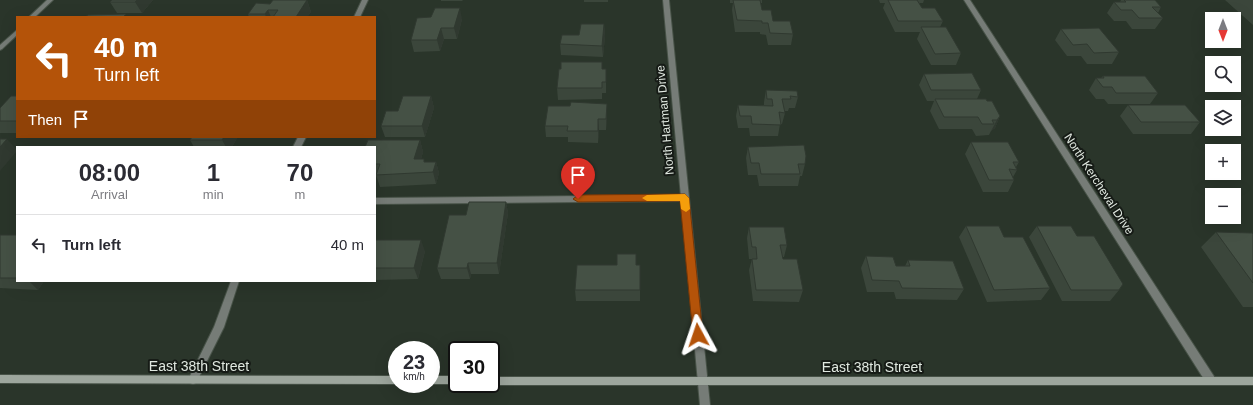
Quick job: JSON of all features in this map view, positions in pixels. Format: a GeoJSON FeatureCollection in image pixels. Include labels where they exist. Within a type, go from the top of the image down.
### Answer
{"type":"FeatureCollection","features":[{"type":"Feature","properties":{"kind":"main road","name":"East 38th Street"},"geometry":{"type":"LineString","coordinates":[[0,379],[388,380]]}},
{"type":"Feature","properties":{"kind":"main road","name":"East 38th Street"},"geometry":{"type":"LineString","coordinates":[[500,380],[1253,381]]}},
{"type":"Feature","properties":{"kind":"street"},"geometry":{"type":"LineString","coordinates":[[33,16],[50,0]]}},
{"type":"Feature","properties":{"kind":"street"},"geometry":{"type":"LineString","coordinates":[[358,16],[365,0]]}},
{"type":"Feature","properties":{"kind":"street","name":"North Hartman Drive"},"geometry":{"type":"LineString","coordinates":[[666,0],[704,405]]}},
{"type":"Feature","properties":{"kind":"street","name":"North Kercheval Drive"},"geometry":{"type":"LineString","coordinates":[[967,0],[1211,381]]}},
{"type":"Feature","properties":{"kind":"street"},"geometry":{"type":"LineString","coordinates":[[0,48],[16,33]]}},
{"type":"Feature","properties":{"kind":"street"},"geometry":{"type":"LineString","coordinates":[[376,201],[685,198]]}},
{"type":"Feature","properties":{"kind":"street"},"geometry":{"type":"LineString","coordinates":[[193,380],[219,327],[235,282]]}},
{"type":"Feature","properties":{"kind":"building"},"geometry":{"type":"Polygon","coordinates":[[[112,0],[137,0],[135,2],[110,2],[112,0]]]}},
{"type":"Feature","properties":{"kind":"building"},"geometry":{"type":"Polygon","coordinates":[[[273,0],[307,0],[297,16],[274,16],[278,10],[268,10],[265,14],[248,14],[256,3],[270,4],[273,0]]]}},
{"type":"Feature","properties":{"kind":"building"},"geometry":{"type":"Polygon","coordinates":[[[733,0],[760,0],[762,10],[771,10],[773,21],[790,21],[793,34],[770,33],[768,23],[762,23],[762,21],[737,20],[733,0]]]}},
{"type":"Feature","properties":{"kind":"building"},"geometry":{"type":"Polygon","coordinates":[[[888,0],[917,0],[922,8],[935,8],[943,21],[898,21],[888,0]]]}},
{"type":"Feature","properties":{"kind":"building"},"geometry":{"type":"Polygon","coordinates":[[[1124,0],[1155,0],[1161,7],[1152,7],[1163,18],[1139,18],[1132,10],[1121,10],[1114,2],[1126,2],[1124,0]]]}},
{"type":"Feature","properties":{"kind":"building"},"geometry":{"type":"Polygon","coordinates":[[[435,8],[460,8],[454,28],[441,28],[437,40],[411,40],[417,18],[431,17],[435,8]]]}},
{"type":"Feature","properties":{"kind":"building"},"geometry":{"type":"Polygon","coordinates":[[[126,14],[124,16],[86,16],[126,14]]]}},
{"type":"Feature","properties":{"kind":"building"},"geometry":{"type":"Polygon","coordinates":[[[581,24],[604,24],[602,46],[560,44],[562,35],[579,35],[581,24]]]}},
{"type":"Feature","properties":{"kind":"building"},"geometry":{"type":"Polygon","coordinates":[[[921,27],[946,27],[961,53],[935,54],[921,27]]]}},
{"type":"Feature","properties":{"kind":"building"},"geometry":{"type":"Polygon","coordinates":[[[1099,28],[1119,52],[1094,53],[1087,44],[1073,45],[1061,29],[1099,28]]]}},
{"type":"Feature","properties":{"kind":"building"},"geometry":{"type":"Polygon","coordinates":[[[561,62],[602,62],[602,69],[606,69],[606,82],[602,82],[602,88],[557,88],[561,62]]]}},
{"type":"Feature","properties":{"kind":"building"},"geometry":{"type":"Polygon","coordinates":[[[972,73],[981,90],[931,90],[924,74],[972,73]]]}},
{"type":"Feature","properties":{"kind":"building"},"geometry":{"type":"Polygon","coordinates":[[[1103,76],[1145,76],[1158,93],[1116,93],[1112,87],[1103,87],[1096,78],[1104,78],[1103,76]]]}},
{"type":"Feature","properties":{"kind":"building"},"geometry":{"type":"Polygon","coordinates":[[[766,90],[797,91],[798,97],[790,96],[791,99],[782,99],[785,113],[779,112],[781,125],[752,124],[751,116],[740,116],[738,105],[773,106],[772,99],[767,99],[766,90]]]}},
{"type":"Feature","properties":{"kind":"building"},"geometry":{"type":"Polygon","coordinates":[[[11,96],[16,96],[16,121],[0,121],[0,108],[11,96]]]}},
{"type":"Feature","properties":{"kind":"building"},"geometry":{"type":"Polygon","coordinates":[[[403,96],[431,96],[422,126],[381,126],[386,111],[398,111],[403,96]]]}},
{"type":"Feature","properties":{"kind":"building"},"geometry":{"type":"Polygon","coordinates":[[[935,99],[986,99],[987,101],[992,101],[1000,116],[997,120],[992,120],[994,124],[982,124],[978,117],[944,117],[935,99]]]}},
{"type":"Feature","properties":{"kind":"building"},"geometry":{"type":"Polygon","coordinates":[[[571,102],[607,104],[606,119],[598,119],[598,131],[567,131],[568,126],[545,126],[548,106],[570,106],[571,102]]]}},
{"type":"Feature","properties":{"kind":"building"},"geometry":{"type":"Polygon","coordinates":[[[1128,105],[1185,105],[1200,122],[1141,122],[1128,105]]]}},
{"type":"Feature","properties":{"kind":"building"},"geometry":{"type":"Polygon","coordinates":[[[191,138],[223,138],[222,140],[190,140],[191,138]]]}},
{"type":"Feature","properties":{"kind":"building"},"geometry":{"type":"Polygon","coordinates":[[[0,139],[7,139],[0,147],[0,139]]]}},
{"type":"Feature","properties":{"kind":"building"},"geometry":{"type":"Polygon","coordinates":[[[368,140],[420,140],[414,159],[424,159],[424,162],[436,162],[433,172],[376,175],[380,164],[376,164],[376,146],[365,146],[368,140]]]}},
{"type":"Feature","properties":{"kind":"building"},"geometry":{"type":"Polygon","coordinates":[[[971,142],[1008,142],[1019,162],[1013,162],[1017,170],[1009,169],[1014,180],[989,180],[971,142]]]}},
{"type":"Feature","properties":{"kind":"building"},"geometry":{"type":"Polygon","coordinates":[[[804,145],[806,156],[805,164],[798,164],[800,174],[761,174],[759,163],[751,163],[748,147],[804,145]]]}},
{"type":"Feature","properties":{"kind":"building"},"geometry":{"type":"Polygon","coordinates":[[[469,202],[506,202],[497,263],[468,263],[467,268],[437,268],[449,215],[466,215],[469,202]]]}},
{"type":"Feature","properties":{"kind":"building"},"geometry":{"type":"Polygon","coordinates":[[[966,226],[999,226],[1004,237],[1023,237],[1050,288],[994,290],[966,226]]]}},
{"type":"Feature","properties":{"kind":"building"},"geometry":{"type":"Polygon","coordinates":[[[1037,226],[1071,226],[1077,236],[1094,236],[1123,284],[1119,290],[1071,290],[1037,226]]]}},
{"type":"Feature","properties":{"kind":"building"},"geometry":{"type":"Polygon","coordinates":[[[749,227],[784,227],[787,245],[780,245],[783,259],[797,259],[803,290],[756,290],[752,259],[757,259],[756,247],[752,247],[749,227]]]}},
{"type":"Feature","properties":{"kind":"building"},"geometry":{"type":"Polygon","coordinates":[[[1216,232],[1253,234],[1253,283],[1216,232]]]}},
{"type":"Feature","properties":{"kind":"building"},"geometry":{"type":"Polygon","coordinates":[[[0,235],[16,235],[16,278],[0,278],[0,235]]]}},
{"type":"Feature","properties":{"kind":"building"},"geometry":{"type":"Polygon","coordinates":[[[376,240],[421,240],[414,268],[376,268],[376,240]]]}},
{"type":"Feature","properties":{"kind":"building"},"geometry":{"type":"Polygon","coordinates":[[[617,254],[636,254],[636,265],[640,265],[640,290],[575,290],[577,265],[617,265],[617,254]]]}},
{"type":"Feature","properties":{"kind":"building"},"geometry":{"type":"Polygon","coordinates":[[[866,256],[893,257],[896,266],[910,266],[908,260],[953,261],[964,289],[902,288],[899,281],[872,280],[866,256]]]}},
{"type":"Feature","properties":{"kind":"slow traffic"},"geometry":{"type":"LineString","coordinates":[[647,198],[685,198],[686,209]]}},
{"type":"Feature","properties":{"kind":"route"},"geometry":{"type":"LineString","coordinates":[[578,199],[685,198],[698,335]]}}]}
